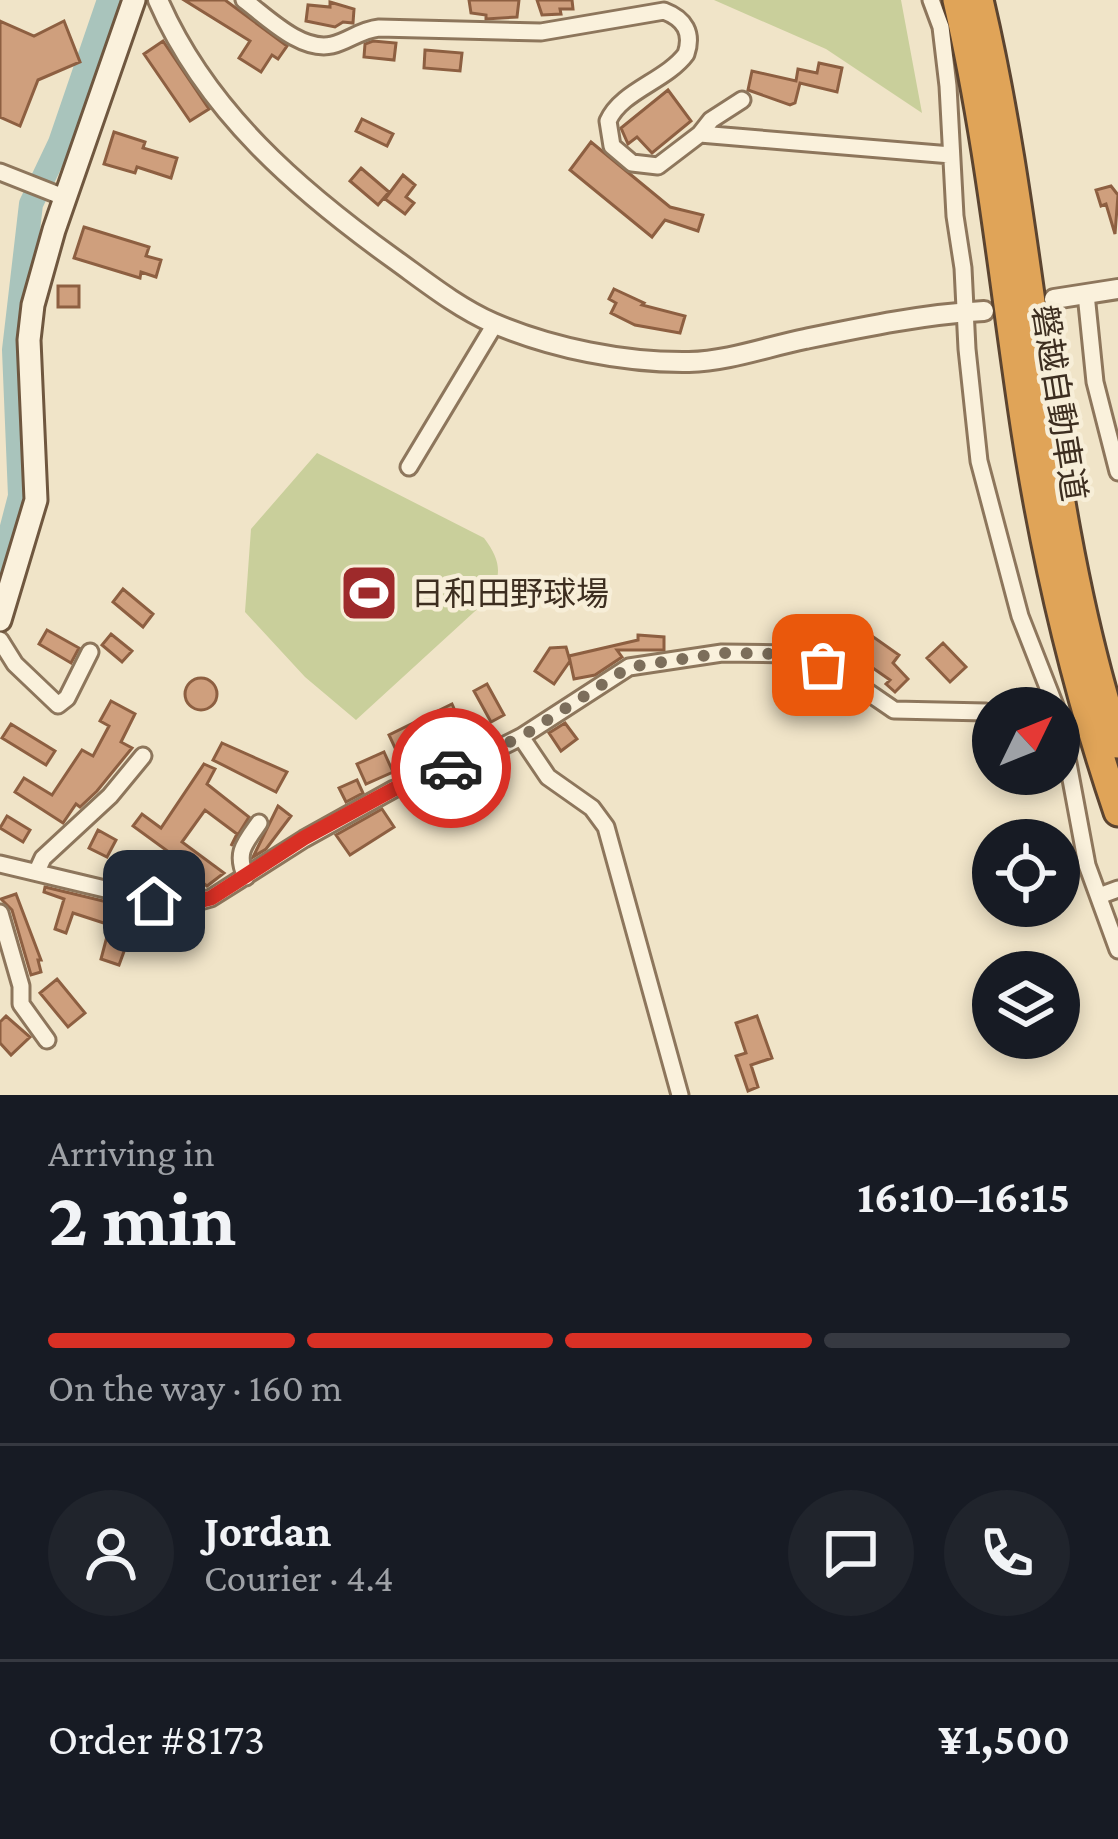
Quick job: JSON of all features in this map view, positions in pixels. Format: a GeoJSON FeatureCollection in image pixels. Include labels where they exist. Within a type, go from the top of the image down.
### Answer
{"type":"FeatureCollection","features":[{"type":"Feature","properties":{"kind":"highway","name":"磐越自動車道"},"geometry":{"type":"LineString","coordinates":[[957,0],[987,159],[1052,574],[1118,812]]}},
{"type":"Feature","properties":{"kind":"highway","name":"磐越自動車道"},"geometry":{"type":"LineString","coordinates":[[979,0],[1011,176],[1057,490],[1072,569],[1118,744]]}},
{"type":"Feature","properties":{"kind":"main road"},"geometry":{"type":"LineString","coordinates":[[0,620],[34,514],[29,340],[33,305],[134,0]]}},
{"type":"Feature","properties":{"kind":"street"},"geometry":{"type":"LineString","coordinates":[[158,0],[212,93],[285,175],[444,296],[495,324],[581,349],[693,362],[976,311]]}},
{"type":"Feature","properties":{"kind":"street"},"geometry":{"type":"LineString","coordinates":[[244,0],[288,33],[327,46],[360,30],[379,28],[541,32],[664,11],[679,18],[688,30],[686,54],[614,110],[607,132],[612,146],[623,156],[650,166],[658,166],[742,100]]}},
{"type":"Feature","properties":{"kind":"street"},"geometry":{"type":"LineString","coordinates":[[932,0],[941,27],[951,155],[976,311],[967,349],[979,461],[1020,616],[1048,687]]}},
{"type":"Feature","properties":{"kind":"street"},"geometry":{"type":"LineString","coordinates":[[700,134],[951,155]]}},
{"type":"Feature","properties":{"kind":"street"},"geometry":{"type":"LineString","coordinates":[[0,172],[65,198]]}},
{"type":"Feature","properties":{"kind":"street"},"geometry":{"type":"LineString","coordinates":[[1054,299],[1118,289]]}},
{"type":"Feature","properties":{"kind":"street"},"geometry":{"type":"LineString","coordinates":[[1086,294],[1095,382],[1118,472]]}},
{"type":"Feature","properties":{"kind":"street"},"geometry":{"type":"LineString","coordinates":[[409,467],[495,324]]}},
{"type":"Feature","properties":{"kind":"street"},"geometry":{"type":"LineString","coordinates":[[0,640],[16,664],[58,705],[67,698],[90,652]]}},
{"type":"Feature","properties":{"kind":"street"},"geometry":{"type":"LineString","coordinates":[[0,864],[178,905],[211,898],[304,838],[394,789],[481,758],[521,737],[629,667],[722,653],[807,657],[894,710],[972,712]]}},
{"type":"Feature","properties":{"kind":"street"},"geometry":{"type":"LineString","coordinates":[[521,737],[548,777],[592,808],[606,827],[680,1095]]}},
{"type":"Feature","properties":{"kind":"street"},"geometry":{"type":"LineString","coordinates":[[37,871],[43,858],[110,796],[143,756]]}},
{"type":"Feature","properties":{"kind":"street"},"geometry":{"type":"LineString","coordinates":[[1071,795],[1087,865],[1118,950]]}},
{"type":"Feature","properties":{"kind":"street"},"geometry":{"type":"LineString","coordinates":[[246,877],[239,850],[259,823]]}},
{"type":"Feature","properties":{"kind":"street"},"geometry":{"type":"LineString","coordinates":[[1099,896],[1118,890]]}},
{"type":"Feature","properties":{"kind":"street"},"geometry":{"type":"LineString","coordinates":[[0,913],[21,986],[21,1004],[47,1040]]}},
{"type":"Feature","properties":{"kind":"green space"},"geometry":{"type":"Polygon","coordinates":[[[714,0],[901,0],[922,113],[826,49],[714,0]]]}},
{"type":"Feature","properties":{"kind":"green space","name":"日和田野球場"},"geometry":{"type":"Polygon","coordinates":[[[317,453],[484,538],[497,562],[495,585],[485,602],[356,720],[305,677],[245,612],[251,529],[317,453]]]}},
{"type":"Feature","properties":{"kind":"building"},"geometry":{"type":"Polygon","coordinates":[[[184,0],[225,0],[287,46],[278,59],[272,55],[261,72],[239,58],[250,41],[184,0]]]}},
{"type":"Feature","properties":{"kind":"building"},"geometry":{"type":"Polygon","coordinates":[[[469,0],[519,0],[517,17],[486,19],[486,15],[471,13],[469,0]]]}},
{"type":"Feature","properties":{"kind":"building"},"geometry":{"type":"Polygon","coordinates":[[[537,0],[572,0],[573,9],[542,15],[537,0]]]}},
{"type":"Feature","properties":{"kind":"building"},"geometry":{"type":"Polygon","coordinates":[[[330,2],[354,9],[353,23],[335,27],[306,21],[308,5],[330,7],[330,2]]]}},
{"type":"Feature","properties":{"kind":"building"},"geometry":{"type":"Polygon","coordinates":[[[0,21],[34,36],[64,21],[80,62],[38,80],[20,126],[0,117],[0,21]]]}},
{"type":"Feature","properties":{"kind":"building"},"geometry":{"type":"Polygon","coordinates":[[[163,41],[209,109],[190,121],[144,54],[163,41]]]}},
{"type":"Feature","properties":{"kind":"building"},"geometry":{"type":"Polygon","coordinates":[[[396,43],[394,60],[364,57],[365,44],[396,43]]]}},
{"type":"Feature","properties":{"kind":"building"},"geometry":{"type":"Polygon","coordinates":[[[425,50],[462,53],[460,71],[424,68],[425,50]]]}},
{"type":"Feature","properties":{"kind":"building"},"geometry":{"type":"Polygon","coordinates":[[[819,63],[842,68],[837,92],[800,83],[795,103],[790,105],[748,90],[752,71],[796,81],[798,69],[817,73],[819,63]]]}},
{"type":"Feature","properties":{"kind":"building"},"geometry":{"type":"Polygon","coordinates":[[[668,90],[691,121],[652,153],[637,137],[628,144],[621,128],[668,90]]]}},
{"type":"Feature","properties":{"kind":"building"},"geometry":{"type":"Polygon","coordinates":[[[362,119],[393,134],[387,146],[356,131],[362,119]]]}},
{"type":"Feature","properties":{"kind":"building"},"geometry":{"type":"Polygon","coordinates":[[[114,132],[145,142],[143,148],[177,158],[171,178],[137,167],[135,173],[104,164],[114,132]]]}},
{"type":"Feature","properties":{"kind":"building"},"geometry":{"type":"Polygon","coordinates":[[[591,142],[670,207],[703,215],[698,231],[665,220],[652,237],[570,170],[591,142]]]}},
{"type":"Feature","properties":{"kind":"building"},"geometry":{"type":"Polygon","coordinates":[[[361,168],[389,192],[378,205],[350,181],[361,168]]]}},
{"type":"Feature","properties":{"kind":"building"},"geometry":{"type":"Polygon","coordinates":[[[403,175],[415,185],[406,197],[414,203],[405,214],[385,199],[403,175]]]}},
{"type":"Feature","properties":{"kind":"building"},"geometry":{"type":"Polygon","coordinates":[[[1111,186],[1118,195],[1115,234],[1106,204],[1101,206],[1096,190],[1111,186]]]}},
{"type":"Feature","properties":{"kind":"building"},"geometry":{"type":"Polygon","coordinates":[[[84,227],[149,247],[146,256],[161,260],[156,277],[141,272],[140,278],[74,258],[84,227]]]}},
{"type":"Feature","properties":{"kind":"building"},"geometry":{"type":"Polygon","coordinates":[[[58,286],[79,286],[79,307],[58,307],[58,286]]]}},
{"type":"Feature","properties":{"kind":"building"},"geometry":{"type":"Polygon","coordinates":[[[614,289],[642,305],[685,316],[680,333],[635,325],[611,313],[616,303],[609,299],[614,289]]]}},
{"type":"Feature","properties":{"kind":"building"},"geometry":{"type":"Polygon","coordinates":[[[123,589],[153,614],[143,627],[113,602],[123,589]]]}},
{"type":"Feature","properties":{"kind":"building"},"geometry":{"type":"Polygon","coordinates":[[[862,629],[899,655],[893,663],[908,679],[895,692],[886,684],[890,680],[847,650],[862,629]]]}},
{"type":"Feature","properties":{"kind":"building"},"geometry":{"type":"Polygon","coordinates":[[[47,630],[79,648],[71,663],[39,644],[47,630]]]}},
{"type":"Feature","properties":{"kind":"building"},"geometry":{"type":"Polygon","coordinates":[[[111,634],[132,651],[122,662],[102,645],[111,634]]]}},
{"type":"Feature","properties":{"kind":"building"},"geometry":{"type":"Polygon","coordinates":[[[638,635],[664,637],[664,650],[617,650],[622,657],[595,675],[574,679],[569,656],[638,640],[638,635]]]}},
{"type":"Feature","properties":{"kind":"building"},"geometry":{"type":"Polygon","coordinates":[[[943,643],[966,667],[950,682],[927,658],[943,643]]]}},
{"type":"Feature","properties":{"kind":"building"},"geometry":{"type":"Polygon","coordinates":[[[566,647],[570,661],[554,684],[535,671],[550,648],[566,647]]]}},
{"type":"Feature","properties":{"kind":"building"},"geometry":{"type":"Polygon","coordinates":[[[201,678],[212,683],[217,694],[212,705],[201,710],[190,705],[185,694],[190,683],[201,678]]]}},
{"type":"Feature","properties":{"kind":"building"},"geometry":{"type":"Polygon","coordinates":[[[487,684],[504,715],[491,722],[474,691],[487,684]]]}},
{"type":"Feature","properties":{"kind":"building"},"geometry":{"type":"Polygon","coordinates":[[[111,701],[135,714],[121,742],[132,748],[97,791],[80,807],[76,804],[63,823],[15,792],[24,778],[52,795],[82,750],[93,756],[109,726],[100,721],[111,701]]]}},
{"type":"Feature","properties":{"kind":"building"},"geometry":{"type":"Polygon","coordinates":[[[452,704],[465,733],[447,741],[441,729],[396,750],[389,735],[452,704]]]}},
{"type":"Feature","properties":{"kind":"building"},"geometry":{"type":"Polygon","coordinates":[[[565,723],[577,739],[561,751],[549,733],[565,723]]]}},
{"type":"Feature","properties":{"kind":"building"},"geometry":{"type":"Polygon","coordinates":[[[11,724],[55,751],[46,765],[2,738],[11,724]]]}},
{"type":"Feature","properties":{"kind":"building"},"geometry":{"type":"Polygon","coordinates":[[[222,743],[287,772],[276,792],[213,760],[222,743]]]}},
{"type":"Feature","properties":{"kind":"building"},"geometry":{"type":"Polygon","coordinates":[[[384,752],[393,772],[366,784],[357,764],[384,752]]]}},
{"type":"Feature","properties":{"kind":"building"},"geometry":{"type":"Polygon","coordinates":[[[204,764],[215,769],[207,784],[249,817],[231,846],[237,834],[205,810],[182,842],[224,873],[207,886],[133,826],[142,814],[161,828],[204,764]]]}},
{"type":"Feature","properties":{"kind":"building"},"geometry":{"type":"Polygon","coordinates":[[[357,780],[363,793],[346,802],[339,788],[357,780]]]}},
{"type":"Feature","properties":{"kind":"building"},"geometry":{"type":"Polygon","coordinates":[[[278,806],[291,816],[266,849],[253,857],[278,806]]]}},
{"type":"Feature","properties":{"kind":"building"},"geometry":{"type":"Polygon","coordinates":[[[382,809],[394,827],[350,855],[336,835],[382,809]]]}},
{"type":"Feature","properties":{"kind":"building"},"geometry":{"type":"Polygon","coordinates":[[[7,816],[30,830],[23,842],[0,828],[7,816]]]}},
{"type":"Feature","properties":{"kind":"building"},"geometry":{"type":"Polygon","coordinates":[[[98,830],[116,840],[107,857],[89,848],[98,830]]]}},
{"type":"Feature","properties":{"kind":"building"},"geometry":{"type":"Polygon","coordinates":[[[146,856],[168,867],[157,883],[137,868],[146,856]]]}},
{"type":"Feature","properties":{"kind":"building"},"geometry":{"type":"Polygon","coordinates":[[[45,887],[162,916],[155,933],[134,924],[119,965],[101,959],[110,925],[73,913],[66,933],[55,929],[64,899],[44,892],[45,887]]]}},
{"type":"Feature","properties":{"kind":"building"},"geometry":{"type":"Polygon","coordinates":[[[16,894],[41,960],[41,972],[31,975],[12,910],[1,899],[16,894]]]}},
{"type":"Feature","properties":{"kind":"building"},"geometry":{"type":"Polygon","coordinates":[[[57,979],[85,1013],[68,1027],[40,993],[57,979]]]}},
{"type":"Feature","properties":{"kind":"building"},"geometry":{"type":"Polygon","coordinates":[[[6,1016],[30,1037],[11,1055],[0,1043],[0,1022],[6,1016]]]}},
{"type":"Feature","properties":{"kind":"building"},"geometry":{"type":"Polygon","coordinates":[[[757,1016],[772,1058],[751,1065],[758,1087],[748,1091],[736,1056],[746,1053],[736,1023],[757,1016]]]}},
{"type":"Feature","properties":{"kind":"waterway"},"geometry":{"type":"LineString","coordinates":[[0,573],[20,496],[14,350],[31,204],[60,143],[109,0]]}},
{"type":"Feature","properties":{"kind":"way so far"},"geometry":{"type":"LineString","coordinates":[[451,768],[521,737],[629,667],[722,653],[791,654],[823,665]]}},
{"type":"Feature","properties":{"kind":"place","name":"日和田野球場"},"geometry":{"type":"Point","coordinates":[369,593]}},
{"type":"Feature","properties":{"kind":"route"},"geometry":{"type":"LineString","coordinates":[[154,901],[186,904],[211,898],[304,838],[394,789],[451,768]]}}]}
